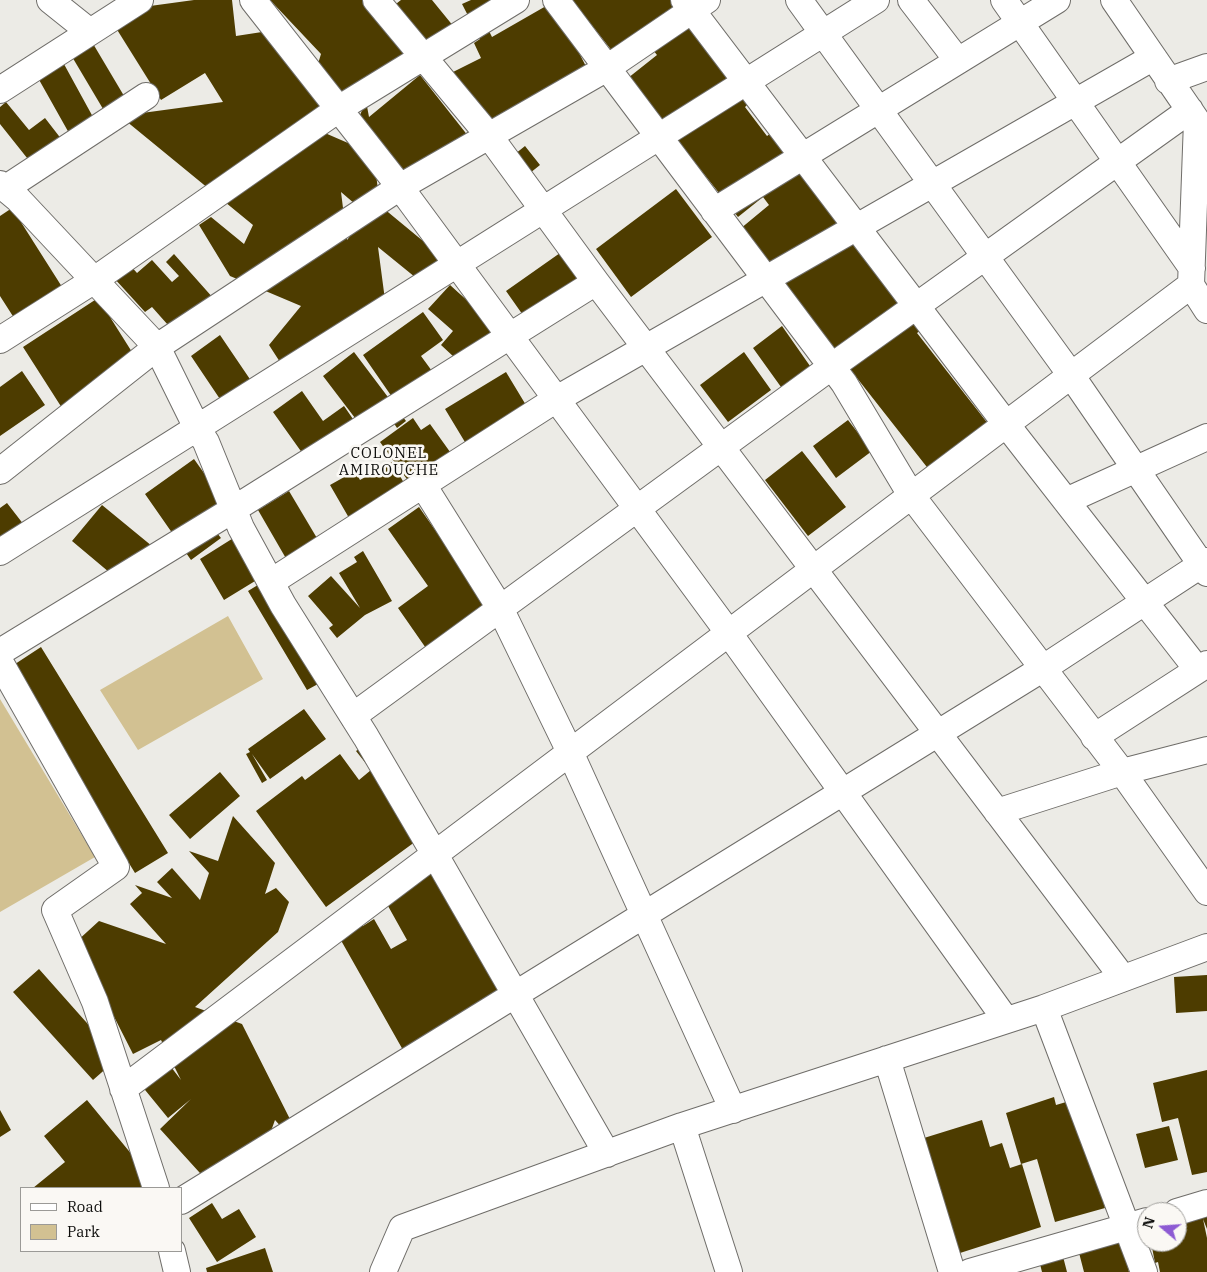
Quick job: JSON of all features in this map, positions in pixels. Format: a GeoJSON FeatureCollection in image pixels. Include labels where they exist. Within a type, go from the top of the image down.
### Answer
{"type":"FeatureCollection","features":[{"type":"Feature","properties":{"kind":"street"},"geometry":{"type":"LineString","coordinates":[[50,0],[90,32]]}},
{"type":"Feature","properties":{"kind":"street"},"geometry":{"type":"LineString","coordinates":[[0,90],[140,0]]}},
{"type":"Feature","properties":{"kind":"street"},"geometry":{"type":"LineString","coordinates":[[253,0],[340,108],[400,187],[555,400],[728,632],[1006,1020]]}},
{"type":"Feature","properties":{"kind":"street"},"geometry":{"type":"LineString","coordinates":[[376,0],[490,137],[596,282],[1123,978]]}},
{"type":"Feature","properties":{"kind":"street"},"geometry":{"type":"LineString","coordinates":[[0,340],[93,281],[340,108],[516,0]]}},
{"type":"Feature","properties":{"kind":"street"},"geometry":{"type":"LineString","coordinates":[[556,0],[844,383],[911,495],[1122,772],[1207,892]]}},
{"type":"Feature","properties":{"kind":"street"},"geometry":{"type":"LineString","coordinates":[[182,1200],[1042,669],[1144,602],[1205,566],[1071,375],[799,0]]}},
{"type":"Feature","properties":{"kind":"street"},"geometry":{"type":"LineString","coordinates":[[0,552],[876,0]]}},
{"type":"Feature","properties":{"kind":"street"},"geometry":{"type":"LineString","coordinates":[[911,0],[958,61]]}},
{"type":"Feature","properties":{"kind":"street"},"geometry":{"type":"LineString","coordinates":[[1004,0],[1117,162],[1199,292]]}},
{"type":"Feature","properties":{"kind":"street"},"geometry":{"type":"LineString","coordinates":[[714,211],[1057,0]]}},
{"type":"Feature","properties":{"kind":"street"},"geometry":{"type":"LineString","coordinates":[[1114,0],[1197,121],[1201,190],[1199,292]]}},
{"type":"Feature","properties":{"kind":"street"},"geometry":{"type":"LineString","coordinates":[[0,471],[157,347],[400,187],[490,137],[607,68],[694,3],[746,82],[1006,424],[1144,602],[1202,667],[1094,737]]}},
{"type":"Feature","properties":{"kind":"street"},"geometry":{"type":"LineString","coordinates":[[271,582],[555,400],[1152,58]]}},
{"type":"Feature","properties":{"kind":"street"},"geometry":{"type":"LineString","coordinates":[[1168,81],[1207,67]]}},
{"type":"Feature","properties":{"kind":"street"},"geometry":{"type":"LineString","coordinates":[[146,96],[3,186],[18,199],[157,347],[197,428],[206,442],[234,510],[271,582],[434,853],[606,1154]]}},
{"type":"Feature","properties":{"kind":"street"},"geometry":{"type":"LineString","coordinates":[[353,716],[831,367],[1190,110]]}},
{"type":"Feature","properties":{"kind":"street"},"geometry":{"type":"LineString","coordinates":[[0,652],[234,510],[596,282]]}},
{"type":"Feature","properties":{"kind":"street"},"geometry":{"type":"LineString","coordinates":[[123,1088],[1071,375],[1199,292]]}},
{"type":"Feature","properties":{"kind":"street"},"geometry":{"type":"LineString","coordinates":[[1066,501],[1207,437]]}},
{"type":"Feature","properties":{"kind":"street"},"geometry":{"type":"LineString","coordinates":[[423,485],[500,608],[570,752],[733,1110]]}},
{"type":"Feature","properties":{"kind":"street"},"geometry":{"type":"LineString","coordinates":[[0,662],[116,867],[55,910],[95,1002],[156,1187]]}},
{"type":"Feature","properties":{"kind":"street"},"geometry":{"type":"LineString","coordinates":[[997,812],[1122,772],[1207,750]]}},
{"type":"Feature","properties":{"kind":"street"},"geometry":{"type":"LineString","coordinates":[[383,1272],[402,1228],[682,1126],[1044,1008],[1207,947]]}},
{"type":"Feature","properties":{"kind":"street"},"geometry":{"type":"LineString","coordinates":[[970,1272],[1137,1224],[1044,1008]]}},
{"type":"Feature","properties":{"kind":"street"},"geometry":{"type":"LineString","coordinates":[[887,1059],[952,1272]]}},
{"type":"Feature","properties":{"kind":"street"},"geometry":{"type":"LineString","coordinates":[[682,1126],[729,1272]]}},
{"type":"Feature","properties":{"kind":"street"},"geometry":{"type":"LineString","coordinates":[[1187,1209],[1207,1204]]}},
{"type":"Feature","properties":{"kind":"street"},"geometry":{"type":"LineString","coordinates":[[172,1252],[177,1272]]}},
{"type":"Feature","properties":{"kind":"street"},"geometry":{"type":"LineString","coordinates":[[1141,1252],[1144,1272]]}},
{"type":"Feature","properties":{"kind":"green space"},"geometry":{"type":"Polygon","coordinates":[[[228,616],[263,679],[138,750],[100,690],[228,616]]]}},
{"type":"Feature","properties":{"kind":"green space"},"geometry":{"type":"Polygon","coordinates":[[[0,699],[95,857],[0,912],[0,699]]]}},
{"type":"Feature","properties":{"kind":"building"},"geometry":{"type":"Polygon","coordinates":[[[194,0],[232,0],[236,36],[275,30],[317,67],[321,54],[270,0],[371,0],[422,53],[318,130],[348,143],[366,101],[369,117],[420,75],[476,146],[418,193],[371,134],[378,190],[362,210],[341,192],[347,240],[377,203],[446,260],[426,286],[378,247],[387,315],[289,376],[269,345],[301,306],[230,276],[199,225],[211,217],[244,244],[253,225],[120,116],[223,102],[205,73],[161,100],[106,12],[194,0]]]}},
{"type":"Feature","properties":{"kind":"building"},"geometry":{"type":"Polygon","coordinates":[[[401,0],[432,0],[463,38],[436,61],[392,7],[401,0]]]}},
{"type":"Feature","properties":{"kind":"building"},"geometry":{"type":"Polygon","coordinates":[[[471,0],[513,0],[484,21],[492,37],[553,2],[595,84],[491,146],[453,72],[481,58],[474,43],[480,39],[462,4],[471,0]]]}},
{"type":"Feature","properties":{"kind":"building"},"geometry":{"type":"Polygon","coordinates":[[[572,0],[670,0],[750,102],[745,107],[767,136],[779,127],[859,240],[853,245],[901,306],[932,322],[917,333],[989,425],[930,471],[740,229],[769,205],[763,197],[738,217],[628,78],[657,55],[653,50],[627,70],[572,0]]]}},
{"type":"Feature","properties":{"kind":"building"},"geometry":{"type":"Polygon","coordinates":[[[92,42],[130,106],[109,119],[71,55],[92,42]]]}},
{"type":"Feature","properties":{"kind":"building"},"geometry":{"type":"Polygon","coordinates":[[[59,55],[99,128],[74,142],[33,69],[59,55]]]}},
{"type":"Feature","properties":{"kind":"building"},"geometry":{"type":"Polygon","coordinates":[[[6,102],[29,130],[45,118],[69,149],[39,173],[0,124],[0,107],[6,102]]]}},
{"type":"Feature","properties":{"kind":"building"},"geometry":{"type":"Polygon","coordinates":[[[525,146],[540,165],[525,177],[510,158],[525,146]]]}},
{"type":"Feature","properties":{"kind":"building"},"geometry":{"type":"Polygon","coordinates":[[[676,189],[712,237],[631,297],[596,249],[676,189]]]}},
{"type":"Feature","properties":{"kind":"building"},"geometry":{"type":"Polygon","coordinates":[[[12,208],[64,290],[16,321],[0,296],[0,216],[12,208]]]}},
{"type":"Feature","properties":{"kind":"building"},"geometry":{"type":"Polygon","coordinates":[[[560,253],[579,280],[525,318],[506,291],[560,253]]]}},
{"type":"Feature","properties":{"kind":"building"},"geometry":{"type":"Polygon","coordinates":[[[174,254],[214,299],[176,334],[152,307],[145,312],[114,278],[129,264],[137,273],[152,260],[172,282],[179,276],[166,262],[174,254]]]}},
{"type":"Feature","properties":{"kind":"building"},"geometry":{"type":"Polygon","coordinates":[[[450,285],[502,332],[468,370],[441,345],[453,331],[428,309],[450,285]]]}},
{"type":"Feature","properties":{"kind":"building"},"geometry":{"type":"Polygon","coordinates":[[[98,298],[137,360],[62,408],[23,347],[98,298]]]}},
{"type":"Feature","properties":{"kind":"building"},"geometry":{"type":"Polygon","coordinates":[[[423,312],[443,340],[421,356],[440,382],[401,410],[363,355],[423,312]]]}},
{"type":"Feature","properties":{"kind":"building"},"geometry":{"type":"Polygon","coordinates":[[[782,326],[810,366],[781,387],[753,348],[782,326]]]}},
{"type":"Feature","properties":{"kind":"building"},"geometry":{"type":"Polygon","coordinates":[[[220,335],[260,394],[230,414],[191,356],[220,335]]]}},
{"type":"Feature","properties":{"kind":"building"},"geometry":{"type":"Polygon","coordinates":[[[354,352],[406,421],[397,428],[393,422],[371,439],[323,376],[354,352]]]}},
{"type":"Feature","properties":{"kind":"building"},"geometry":{"type":"Polygon","coordinates":[[[744,352],[771,390],[728,422],[700,385],[744,352]]]}},
{"type":"Feature","properties":{"kind":"building"},"geometry":{"type":"Polygon","coordinates":[[[22,371],[45,405],[0,436],[0,387],[22,371]]]}},
{"type":"Feature","properties":{"kind":"building"},"geometry":{"type":"Polygon","coordinates":[[[506,372],[535,420],[474,457],[445,409],[506,372]]]}},
{"type":"Feature","properties":{"kind":"building"},"geometry":{"type":"Polygon","coordinates":[[[302,391],[323,421],[344,406],[364,435],[315,471],[273,412],[302,391]]]}},
{"type":"Feature","properties":{"kind":"building"},"geometry":{"type":"Polygon","coordinates":[[[413,418],[421,430],[430,424],[463,470],[422,500],[380,442],[413,418]]]}},
{"type":"Feature","properties":{"kind":"building"},"geometry":{"type":"Polygon","coordinates":[[[848,420],[872,451],[836,478],[813,446],[848,420]]]}},
{"type":"Feature","properties":{"kind":"building"},"geometry":{"type":"Polygon","coordinates":[[[802,451],[846,507],[808,536],[765,480],[802,451]]]}},
{"type":"Feature","properties":{"kind":"building"},"geometry":{"type":"Polygon","coordinates":[[[194,459],[233,514],[213,528],[221,538],[191,560],[145,494],[194,459]]]}},
{"type":"Feature","properties":{"kind":"building"},"geometry":{"type":"Polygon","coordinates":[[[392,462],[412,497],[360,537],[330,485],[355,471],[360,480],[392,462]]]}},
{"type":"Feature","properties":{"kind":"building"},"geometry":{"type":"Polygon","coordinates":[[[289,491],[327,555],[295,574],[258,510],[289,491]]]}},
{"type":"Feature","properties":{"kind":"building"},"geometry":{"type":"Polygon","coordinates":[[[7,503],[31,534],[0,557],[0,508],[7,503]]]}},
{"type":"Feature","properties":{"kind":"building"},"geometry":{"type":"Polygon","coordinates":[[[102,505],[158,551],[128,588],[72,541],[102,505]]]}},
{"type":"Feature","properties":{"kind":"building"},"geometry":{"type":"Polygon","coordinates":[[[419,507],[498,620],[437,664],[398,608],[428,586],[388,529],[419,507]]]}},
{"type":"Feature","properties":{"kind":"building"},"geometry":{"type":"Polygon","coordinates":[[[235,537],[260,578],[224,600],[200,559],[235,537]]]}},
{"type":"Feature","properties":{"kind":"building"},"geometry":{"type":"Polygon","coordinates":[[[363,551],[392,601],[365,615],[337,638],[329,628],[333,625],[308,596],[331,576],[360,608],[339,573],[357,562],[354,557],[363,551]]]}},
{"type":"Feature","properties":{"kind":"building"},"geometry":{"type":"Polygon","coordinates":[[[271,577],[355,719],[343,726],[318,684],[307,690],[248,591],[271,577]]]}},
{"type":"Feature","properties":{"kind":"building"},"geometry":{"type":"Polygon","coordinates":[[[41,647],[168,853],[135,873],[9,668],[41,647]]]}},
{"type":"Feature","properties":{"kind":"building"},"geometry":{"type":"Polygon","coordinates":[[[304,709],[326,739],[270,779],[252,754],[267,780],[262,783],[246,754],[250,752],[248,749],[304,709]]]}},
{"type":"Feature","properties":{"kind":"building"},"geometry":{"type":"Polygon","coordinates":[[[359,749],[423,836],[326,907],[256,811],[302,776],[305,780],[340,754],[359,780],[371,770],[356,751],[359,749]]]}},
{"type":"Feature","properties":{"kind":"building"},"geometry":{"type":"Polygon","coordinates":[[[220,772],[240,796],[190,839],[169,815],[220,772]]]}},
{"type":"Feature","properties":{"kind":"building"},"geometry":{"type":"Polygon","coordinates":[[[233,816],[275,863],[265,894],[276,888],[289,902],[278,932],[195,1007],[242,1024],[298,1135],[293,1140],[275,1120],[262,1156],[209,1183],[160,1129],[191,1099],[168,1118],[141,1085],[168,1063],[181,1080],[161,1040],[133,1054],[76,942],[99,921],[166,944],[130,904],[142,893],[135,885],[172,898],[157,882],[172,868],[200,900],[209,873],[189,851],[218,861],[233,816]]]}},
{"type":"Feature","properties":{"kind":"building"},"geometry":{"type":"Polygon","coordinates":[[[429,863],[512,1009],[412,1066],[334,928],[356,915],[363,926],[374,919],[391,949],[407,940],[383,897],[429,863]]]}},
{"type":"Feature","properties":{"kind":"building"},"geometry":{"type":"Polygon","coordinates":[[[39,969],[118,1058],[93,1080],[13,992],[39,969]]]}},
{"type":"Feature","properties":{"kind":"building"},"geometry":{"type":"Polygon","coordinates":[[[1207,975],[1207,1011],[1176,1013],[1174,977],[1207,975]]]}},
{"type":"Feature","properties":{"kind":"building"},"geometry":{"type":"Polygon","coordinates":[[[1207,1070],[1207,1172],[1192,1175],[1178,1118],[1162,1122],[1153,1083],[1207,1070]]]}},
{"type":"Feature","properties":{"kind":"building"},"geometry":{"type":"Polygon","coordinates":[[[1054,1097],[1056,1105],[1073,1100],[1105,1208],[1055,1222],[1037,1159],[1021,1164],[1006,1113],[1054,1097]]]}},
{"type":"Feature","properties":{"kind":"building"},"geometry":{"type":"Polygon","coordinates":[[[87,1100],[156,1184],[152,1187],[34,1187],[65,1162],[44,1136],[87,1100]]]}},
{"type":"Feature","properties":{"kind":"building"},"geometry":{"type":"Polygon","coordinates":[[[0,1110],[11,1130],[0,1137],[0,1110]]]}},
{"type":"Feature","properties":{"kind":"building"},"geometry":{"type":"Polygon","coordinates":[[[982,1120],[990,1147],[1002,1143],[1010,1168],[1022,1164],[1041,1227],[960,1253],[924,1138],[982,1120]]]}},
{"type":"Feature","properties":{"kind":"building"},"geometry":{"type":"Polygon","coordinates":[[[1169,1126],[1178,1160],[1145,1168],[1136,1134],[1169,1126]]]}},
{"type":"Feature","properties":{"kind":"building"},"geometry":{"type":"Polygon","coordinates":[[[212,1203],[222,1219],[239,1209],[256,1237],[217,1262],[189,1218],[212,1203]]]}},
{"type":"Feature","properties":{"kind":"building"},"geometry":{"type":"Polygon","coordinates":[[[1207,1208],[1207,1229],[1203,1219],[1207,1238],[1207,1272],[1160,1272],[1158,1262],[1155,1263],[1153,1252],[1187,1252],[1187,1213],[1207,1208]]]}},
{"type":"Feature","properties":{"kind":"building"},"geometry":{"type":"Polygon","coordinates":[[[1120,1237],[1129,1272],[1084,1272],[1078,1249],[1120,1237]]]}},
{"type":"Feature","properties":{"kind":"building"},"geometry":{"type":"Polygon","coordinates":[[[1060,1245],[1067,1272],[1042,1272],[1037,1252],[1060,1245]]]}},
{"type":"Feature","properties":{"kind":"building"},"geometry":{"type":"Polygon","coordinates":[[[265,1248],[273,1272],[207,1272],[206,1268],[265,1248]]]}},
{"type":"Feature","properties":{"kind":"district","name":"COLONEL AMIROUCHE"},"geometry":{"type":"Point","coordinates":[389,462]}}]}
